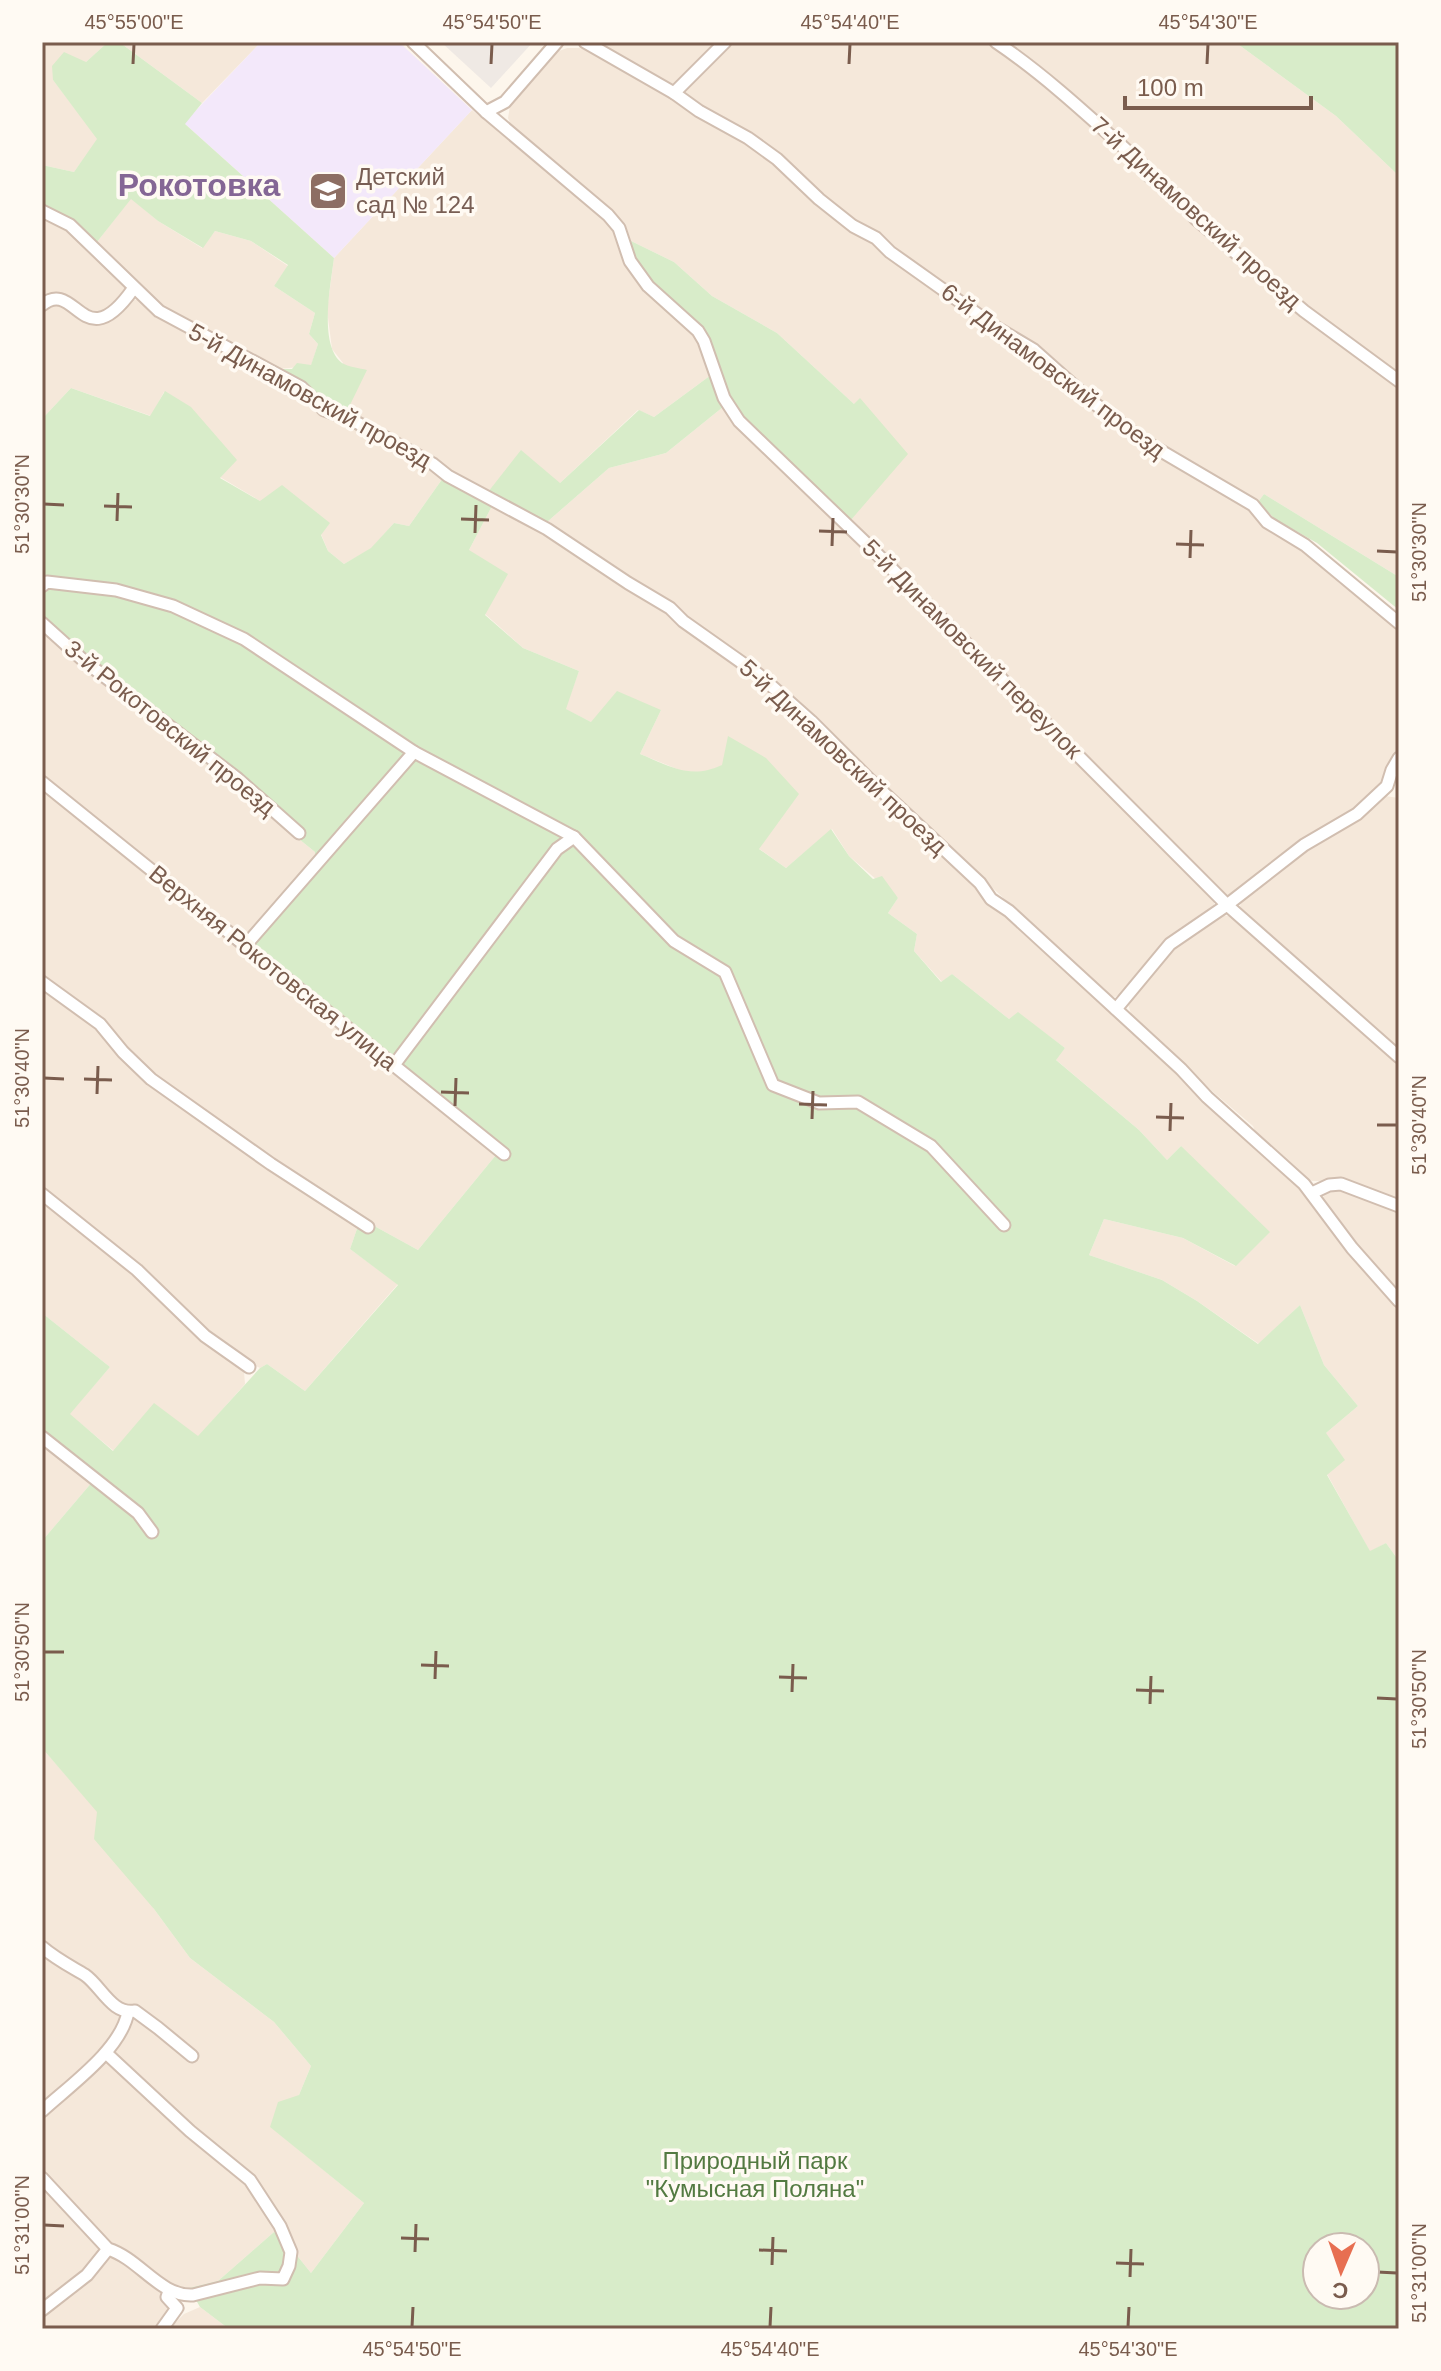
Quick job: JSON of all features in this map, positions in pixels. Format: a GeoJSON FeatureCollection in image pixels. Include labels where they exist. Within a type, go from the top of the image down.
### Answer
{"type":"FeatureCollection","features":[{"type":"Feature","properties":{"kind":"street"},"geometry":{"type":"LineString","coordinates":[[413,42],[486,112],[505,102],[557,42]]}},
{"type":"Feature","properties":{"kind":"street","name":"6-й Динамовский проезд"},"geometry":{"type":"LineString","coordinates":[[585,42],[748,138],[777,159],[853,226],[876,238],[890,252],[997,328],[1034,350],[1090,400],[1144,441],[1253,505],[1267,522],[1305,545],[1399,623]]}},
{"type":"Feature","properties":{"kind":"street"},"geometry":{"type":"LineString","coordinates":[[674,93],[725,42]]}},
{"type":"Feature","properties":{"kind":"street","name":"7-й Динамовский проезд"},"geometry":{"type":"LineString","coordinates":[[996,42],[1056,86],[1143,165],[1149,176],[1176,196],[1196,219],[1304,311],[1399,381]]}},
{"type":"Feature","properties":{"kind":"street","name":"5-й Динамовский переулок"},"geometry":{"type":"LineString","coordinates":[[486,112],[608,215],[619,228],[630,261],[648,286],[698,331],[724,398],[739,421],[871,548],[1227,905],[1399,1057]]}},
{"type":"Feature","properties":{"kind":"street","name":"5-й Динамовский проезд"},"geometry":{"type":"LineString","coordinates":[[42,211],[70,225],[159,311],[301,387],[324,410],[373,431],[433,464],[448,476],[547,529],[670,608],[683,621],[758,674],[980,883],[991,899],[1009,911],[1312,1193],[1352,1248],[1399,1301]]}},
{"type":"Feature","properties":{"kind":"street"},"geometry":{"type":"LineString","coordinates":[[42,305],[61,299],[90,318],[97,319],[116,311],[133,289]]}},
{"type":"Feature","properties":{"kind":"street"},"geometry":{"type":"LineString","coordinates":[[42,586],[47,582],[116,590],[173,606],[244,639],[414,752],[574,837],[674,941],[725,972],[773,1085],[819,1103],[858,1102],[931,1146],[1004,1225]]}},
{"type":"Feature","properties":{"kind":"street","name":"3-й Рокотовский проезд"},"geometry":{"type":"LineString","coordinates":[[42,623],[83,660],[238,779],[299,833]]}},
{"type":"Feature","properties":{"kind":"street"},"geometry":{"type":"LineString","coordinates":[[245,946],[414,752]]}},
{"type":"Feature","properties":{"kind":"street"},"geometry":{"type":"LineString","coordinates":[[1116,1009],[1170,944],[1227,905],[1304,845],[1357,814],[1387,786],[1399,758]]}},
{"type":"Feature","properties":{"kind":"street","name":"Верхняя Рокотовская улица"},"geometry":{"type":"LineString","coordinates":[[42,782],[504,1154]]}},
{"type":"Feature","properties":{"kind":"street"},"geometry":{"type":"LineString","coordinates":[[1387,786],[1399,794]]}},
{"type":"Feature","properties":{"kind":"street"},"geometry":{"type":"LineString","coordinates":[[394,1065],[557,849],[574,837]]}},
{"type":"Feature","properties":{"kind":"street"},"geometry":{"type":"LineString","coordinates":[[42,982],[100,1024],[151,1079],[271,1164],[368,1227]]}},
{"type":"Feature","properties":{"kind":"street"},"geometry":{"type":"LineString","coordinates":[[1312,1193],[1329,1185],[1341,1184],[1399,1206]]}},
{"type":"Feature","properties":{"kind":"street"},"geometry":{"type":"LineString","coordinates":[[42,1194],[137,1270],[205,1336],[249,1367]]}},
{"type":"Feature","properties":{"kind":"street"},"geometry":{"type":"LineString","coordinates":[[42,1437],[138,1513],[152,1532]]}},
{"type":"Feature","properties":{"kind":"street"},"geometry":{"type":"LineString","coordinates":[[42,1947],[58,1961],[88,1977],[112,2003],[128,2012],[135,2011],[192,2056]]}},
{"type":"Feature","properties":{"kind":"street"},"geometry":{"type":"LineString","coordinates":[[42,2111],[106,2053],[126,2023],[128,2012]]}},
{"type":"Feature","properties":{"kind":"street"},"geometry":{"type":"LineString","coordinates":[[42,2178],[108,2249],[137,2264],[169,2291],[182,2296],[193,2295],[260,2278],[283,2279],[291,2252],[280,2226],[250,2180],[190,2131],[106,2053]]}},
{"type":"Feature","properties":{"kind":"street"},"geometry":{"type":"LineString","coordinates":[[42,2310],[87,2275],[108,2249]]}},
{"type":"Feature","properties":{"kind":"street"},"geometry":{"type":"LineString","coordinates":[[162,2329],[177,2308],[167,2297],[169,2291]]}},
{"type":"Feature","properties":{"kind":"shaded area"},"geometry":{"type":"Polygon","coordinates":[[[42,42],[108,42],[86,62],[53,80],[98,139],[74,172],[42,165],[42,42]]]}},
{"type":"Feature","properties":{"kind":"shaded area"},"geometry":{"type":"Polygon","coordinates":[[[119,42],[261,42],[202,103],[119,42]]]}},
{"type":"Feature","properties":{"kind":"shaded area","name":"Детский сад № 124"},"geometry":{"type":"Polygon","coordinates":[[[261,42],[399,42],[472,110],[334,258],[184,123],[261,42]]]}},
{"type":"Feature","properties":{"kind":"shaded area"},"geometry":{"type":"Polygon","coordinates":[[[441,42],[533,42],[491,88],[441,42]]]}},
{"type":"Feature","properties":{"kind":"shaded area"},"geometry":{"type":"Polygon","coordinates":[[[599,42],[721,42],[681,81],[671,84],[599,42]]]}},
{"type":"Feature","properties":{"kind":"shaded area"},"geometry":{"type":"Polygon","coordinates":[[[730,42],[991,42],[1138,168],[1262,285],[1399,387],[1399,577],[1264,494],[1258,502],[1146,438],[943,283],[683,95],[681,91],[730,42]]]}},
{"type":"Feature","properties":{"kind":"shaded area"},"geometry":{"type":"Polygon","coordinates":[[[1005,42],[1235,42],[1336,116],[1399,176],[1399,377],[1306,309],[1161,183],[1059,83],[1005,42]]]}},
{"type":"Feature","properties":{"kind":"shaded area"},"geometry":{"type":"Polygon","coordinates":[[[567,48],[589,50],[774,162],[849,232],[872,243],[884,255],[1030,353],[1141,445],[1250,509],[1262,525],[1301,550],[1399,628],[1399,752],[1382,784],[1357,809],[1231,895],[1223,895],[850,521],[860,399],[855,405],[777,333],[712,296],[674,262],[631,241],[624,223],[511,125],[508,118],[510,106],[559,51],[567,48]]]}},
{"type":"Feature","properties":{"kind":"shaded area"},"geometry":{"type":"Polygon","coordinates":[[[472,110],[565,185],[613,229],[627,268],[696,335],[703,346],[711,375],[654,417],[638,410],[560,483],[488,492],[352,415],[347,409],[343,363],[332,349],[327,310],[334,258],[472,110]]]}},
{"type":"Feature","properties":{"kind":"shaded area"},"geometry":{"type":"Polygon","coordinates":[[[131,198],[158,221],[202,248],[215,231],[251,241],[288,266],[274,286],[315,313],[309,334],[318,344],[311,366],[278,369],[203,331],[141,289],[97,242],[131,198]]]}},
{"type":"Feature","properties":{"kind":"shaded area"},"geometry":{"type":"Polygon","coordinates":[[[42,215],[68,228],[126,287],[106,314],[90,314],[65,297],[42,301],[42,215]]]}},
{"type":"Feature","properties":{"kind":"shaded area"},"geometry":{"type":"Polygon","coordinates":[[[131,299],[138,300],[155,315],[288,388],[332,420],[351,425],[431,465],[443,478],[409,526],[394,523],[371,549],[344,564],[328,551],[321,534],[329,524],[260,501],[220,477],[236,460],[164,392],[151,416],[71,388],[42,419],[42,309],[58,302],[99,323],[108,321],[131,299]]]}},
{"type":"Feature","properties":{"kind":"shaded area"},"geometry":{"type":"Polygon","coordinates":[[[723,407],[734,423],[869,551],[1214,900],[1210,912],[1124,992],[1115,997],[1108,995],[874,778],[813,716],[630,579],[547,522],[609,468],[666,453],[723,407]]]}},
{"type":"Feature","properties":{"kind":"shaded area"},"geometry":{"type":"Polygon","coordinates":[[[492,506],[542,532],[666,610],[755,676],[975,885],[987,903],[1008,916],[1296,1182],[1399,1306],[1399,1561],[1386,1543],[1370,1552],[1327,1474],[1326,1433],[1358,1406],[1324,1365],[1300,1305],[1259,1344],[1162,1280],[1089,1255],[1104,1219],[1183,1238],[1235,1266],[1181,1146],[1167,1160],[1139,1130],[1055,1059],[1065,1048],[1018,1013],[1009,1019],[952,974],[942,982],[914,951],[917,934],[888,913],[898,898],[849,856],[832,829],[786,868],[758,848],[723,765],[706,773],[682,771],[640,754],[661,710],[591,722],[565,709],[579,671],[523,648],[485,614],[469,550],[492,506]]]}},
{"type":"Feature","properties":{"kind":"shaded area"},"geometry":{"type":"Polygon","coordinates":[[[42,631],[315,852],[315,860],[246,937],[42,775],[42,631]]]}},
{"type":"Feature","properties":{"kind":"shaded area"},"geometry":{"type":"Polygon","coordinates":[[[42,787],[496,1155],[418,1250],[367,1222],[152,1077],[42,978],[42,787]]]}},
{"type":"Feature","properties":{"kind":"shaded area"},"geometry":{"type":"Polygon","coordinates":[[[1385,796],[1399,798],[1399,1052],[1240,907],[1241,902],[1306,848],[1385,796]]]}},
{"type":"Feature","properties":{"kind":"shaded area"},"geometry":{"type":"Polygon","coordinates":[[[1221,915],[1238,922],[1399,1064],[1399,1203],[1299,1175],[1258,1138],[1253,1126],[1185,1068],[1132,1017],[1128,1004],[1130,997],[1173,946],[1221,915]]]}},
{"type":"Feature","properties":{"kind":"shaded area"},"geometry":{"type":"Polygon","coordinates":[[[42,989],[95,1026],[119,1057],[149,1082],[358,1226],[350,1249],[398,1284],[305,1391],[267,1364],[260,1368],[248,1362],[207,1333],[42,1191],[42,989]]]}},
{"type":"Feature","properties":{"kind":"shaded area"},"geometry":{"type":"Polygon","coordinates":[[[1342,1188],[1399,1209],[1399,1296],[1322,1205],[1326,1192],[1342,1188]]]}},
{"type":"Feature","properties":{"kind":"shaded area"},"geometry":{"type":"Polygon","coordinates":[[[42,1199],[133,1272],[201,1340],[244,1372],[245,1384],[198,1437],[114,1451],[69,1414],[110,1367],[42,1313],[42,1199]]]}},
{"type":"Feature","properties":{"kind":"shaded area"},"geometry":{"type":"Polygon","coordinates":[[[42,1441],[93,1481],[42,1541],[42,1441]]]}},
{"type":"Feature","properties":{"kind":"shaded area"},"geometry":{"type":"Polygon","coordinates":[[[42,1748],[98,1812],[154,1909],[190,1958],[274,2022],[311,2066],[299,2095],[271,2127],[364,2203],[311,2273],[274,2232],[218,2281],[189,2288],[170,2287],[140,2260],[105,2239],[42,2172],[42,2116],[113,2050],[133,2020],[129,2009],[42,1942],[42,1748]]]}},
{"type":"Feature","properties":{"kind":"shaded area"},"geometry":{"type":"Polygon","coordinates":[[[42,1952],[85,1980],[108,2006],[123,2016],[123,2022],[102,2052],[42,2108],[42,1952]]]}},
{"type":"Feature","properties":{"kind":"shaded area"},"geometry":{"type":"Polygon","coordinates":[[[42,2182],[98,2245],[99,2251],[84,2271],[42,2305],[42,2182]]]}},
{"type":"Feature","properties":{"kind":"shaded area"},"geometry":{"type":"Polygon","coordinates":[[[113,2256],[136,2268],[175,2308],[157,2329],[42,2329],[42,2314],[113,2256]]]}},
{"type":"Feature","properties":{"kind":"shaded area"},"geometry":{"type":"Polygon","coordinates":[[[200,2307],[229,2329],[169,2329],[184,2314],[200,2307]]]}},
{"type":"Feature","properties":{"kind":"green space"},"geometry":{"type":"Polygon","coordinates":[[[108,42],[119,42],[202,103],[185,124],[334,258],[328,313],[330,343],[342,363],[367,370],[348,409],[352,415],[339,413],[278,369],[292,369],[297,363],[311,365],[318,344],[309,334],[315,313],[274,286],[288,265],[251,241],[215,231],[203,248],[158,221],[131,199],[97,242],[74,223],[42,206],[42,165],[74,172],[97,139],[53,80],[52,66],[64,52],[86,62],[108,42]]]}},
{"type":"Feature","properties":{"kind":"green space"},"geometry":{"type":"Polygon","coordinates":[[[1235,42],[1399,42],[1399,176],[1336,116],[1235,42]]]}},
{"type":"Feature","properties":{"kind":"green space"},"geometry":{"type":"Polygon","coordinates":[[[631,241],[674,262],[712,296],[777,333],[854,404],[860,398],[908,454],[850,521],[741,417],[719,372],[714,354],[632,256],[631,241]]]}},
{"type":"Feature","properties":{"kind":"green space"},"geometry":{"type":"Polygon","coordinates":[[[711,375],[723,407],[666,453],[609,468],[547,522],[488,492],[521,450],[560,483],[639,410],[654,417],[711,375]]]}},
{"type":"Feature","properties":{"kind":"green space","name":"Природный парк \"Кумысная Поляна\""},"geometry":{"type":"Polygon","coordinates":[[[71,388],[150,416],[165,391],[191,407],[237,460],[220,478],[260,501],[282,485],[330,523],[321,535],[328,551],[344,564],[371,548],[394,523],[409,526],[443,478],[492,506],[469,550],[508,574],[485,615],[523,648],[579,671],[566,709],[591,722],[617,691],[661,710],[640,754],[680,770],[700,771],[722,765],[728,736],[766,758],[799,794],[759,849],[786,868],[831,829],[849,856],[873,879],[882,876],[898,898],[888,913],[917,934],[914,951],[941,982],[952,974],[1009,1019],[1018,1012],[1065,1048],[1056,1060],[1139,1130],[1167,1160],[1181,1146],[1270,1232],[1236,1266],[1183,1238],[1104,1219],[1089,1255],[1162,1280],[1258,1344],[1300,1305],[1324,1365],[1358,1406],[1326,1433],[1345,1460],[1327,1475],[1370,1551],[1386,1543],[1399,1561],[1399,2329],[229,2329],[200,2307],[189,2288],[218,2281],[274,2232],[311,2273],[364,2203],[270,2127],[278,2102],[299,2095],[311,2066],[274,2022],[190,1958],[154,1909],[94,1839],[97,1812],[42,1748],[42,1541],[93,1481],[42,1441],[42,1313],[110,1367],[70,1414],[113,1451],[154,1403],[198,1436],[267,1364],[305,1391],[398,1285],[350,1249],[358,1226],[367,1222],[418,1250],[496,1155],[244,947],[315,861],[315,852],[42,631],[42,419],[71,388]]]}},
{"type":"Feature","properties":{"kind":"green space"},"geometry":{"type":"Polygon","coordinates":[[[1264,494],[1399,577],[1399,610],[1317,543],[1275,519],[1258,502],[1264,494]]]}},
{"type":"Feature","properties":{"kind":"place","name":"Детский сад № 124"},"geometry":{"type":"Point","coordinates":[328,191]}},
{"type":"Feature","properties":{"kind":"district","name":"Рокотовка"},"geometry":{"type":"Point","coordinates":[199,185]}}]}
